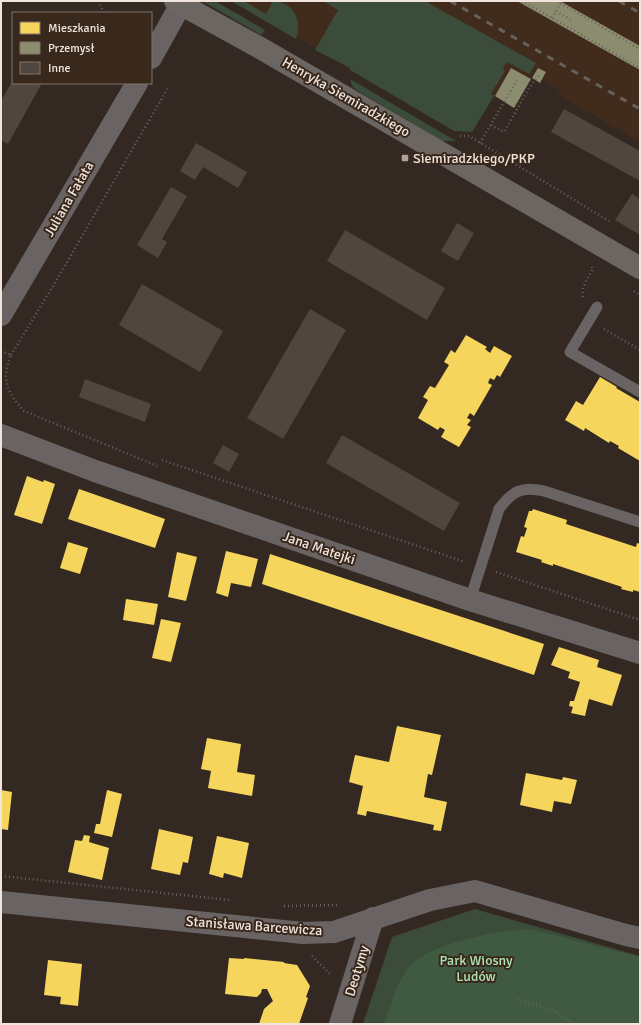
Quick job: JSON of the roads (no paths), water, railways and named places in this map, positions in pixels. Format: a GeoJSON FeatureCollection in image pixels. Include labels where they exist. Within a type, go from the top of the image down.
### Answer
{"type":"FeatureCollection","features":[{"type":"Feature","properties":{"kind":"street"},"geometry":{"type":"LineString","coordinates":[[152,56],[178,3]]}},
{"type":"Feature","properties":{"kind":"street","name":"Henryka Siemiradzkiego"},"geometry":{"type":"LineString","coordinates":[[178,3],[256,45],[640,268]]}},
{"type":"Feature","properties":{"kind":"street","name":"Juliana Fałata"},"geometry":{"type":"LineString","coordinates":[[1,315],[136,84]]}},
{"type":"Feature","properties":{"kind":"street","name":"Jana Matejki"},"geometry":{"type":"LineString","coordinates":[[1,435],[102,474],[470,600],[640,653]]}},
{"type":"Feature","properties":{"kind":"street","name":"Stanisława Barcewicza"},"geometry":{"type":"LineString","coordinates":[[1,902],[303,933],[334,932],[430,900],[475,891],[626,936],[640,938]]}},
{"type":"Feature","properties":{"kind":"street","name":"Deotymy"},"geometry":{"type":"LineString","coordinates":[[340,1024],[373,918]]}},
{"type":"Feature","properties":{"kind":"lane"},"geometry":{"type":"LineString","coordinates":[[597,306],[570,352],[640,392]]}},
{"type":"Feature","properties":{"kind":"lane"},"geometry":{"type":"LineString","coordinates":[[470,600],[499,509],[506,500],[522,489],[532,488],[544,491],[640,522]]}},
{"type":"Feature","properties":{"kind":"railway"},"geometry":{"type":"LineString","coordinates":[[450,1],[640,109]]}},
{"type":"Feature","properties":{"kind":"railway"},"geometry":{"type":"LineString","coordinates":[[619,1],[640,13]]}},
{"type":"Feature","properties":{"kind":"place","name":"Siemiradzkiego/PKP"},"geometry":{"type":"Point","coordinates":[405,158]}},
{"type":"Feature","properties":{"kind":"park label","name":"Park Wiosny Ludów"},"geometry":{"type":"Point","coordinates":[476,968]}}]}
